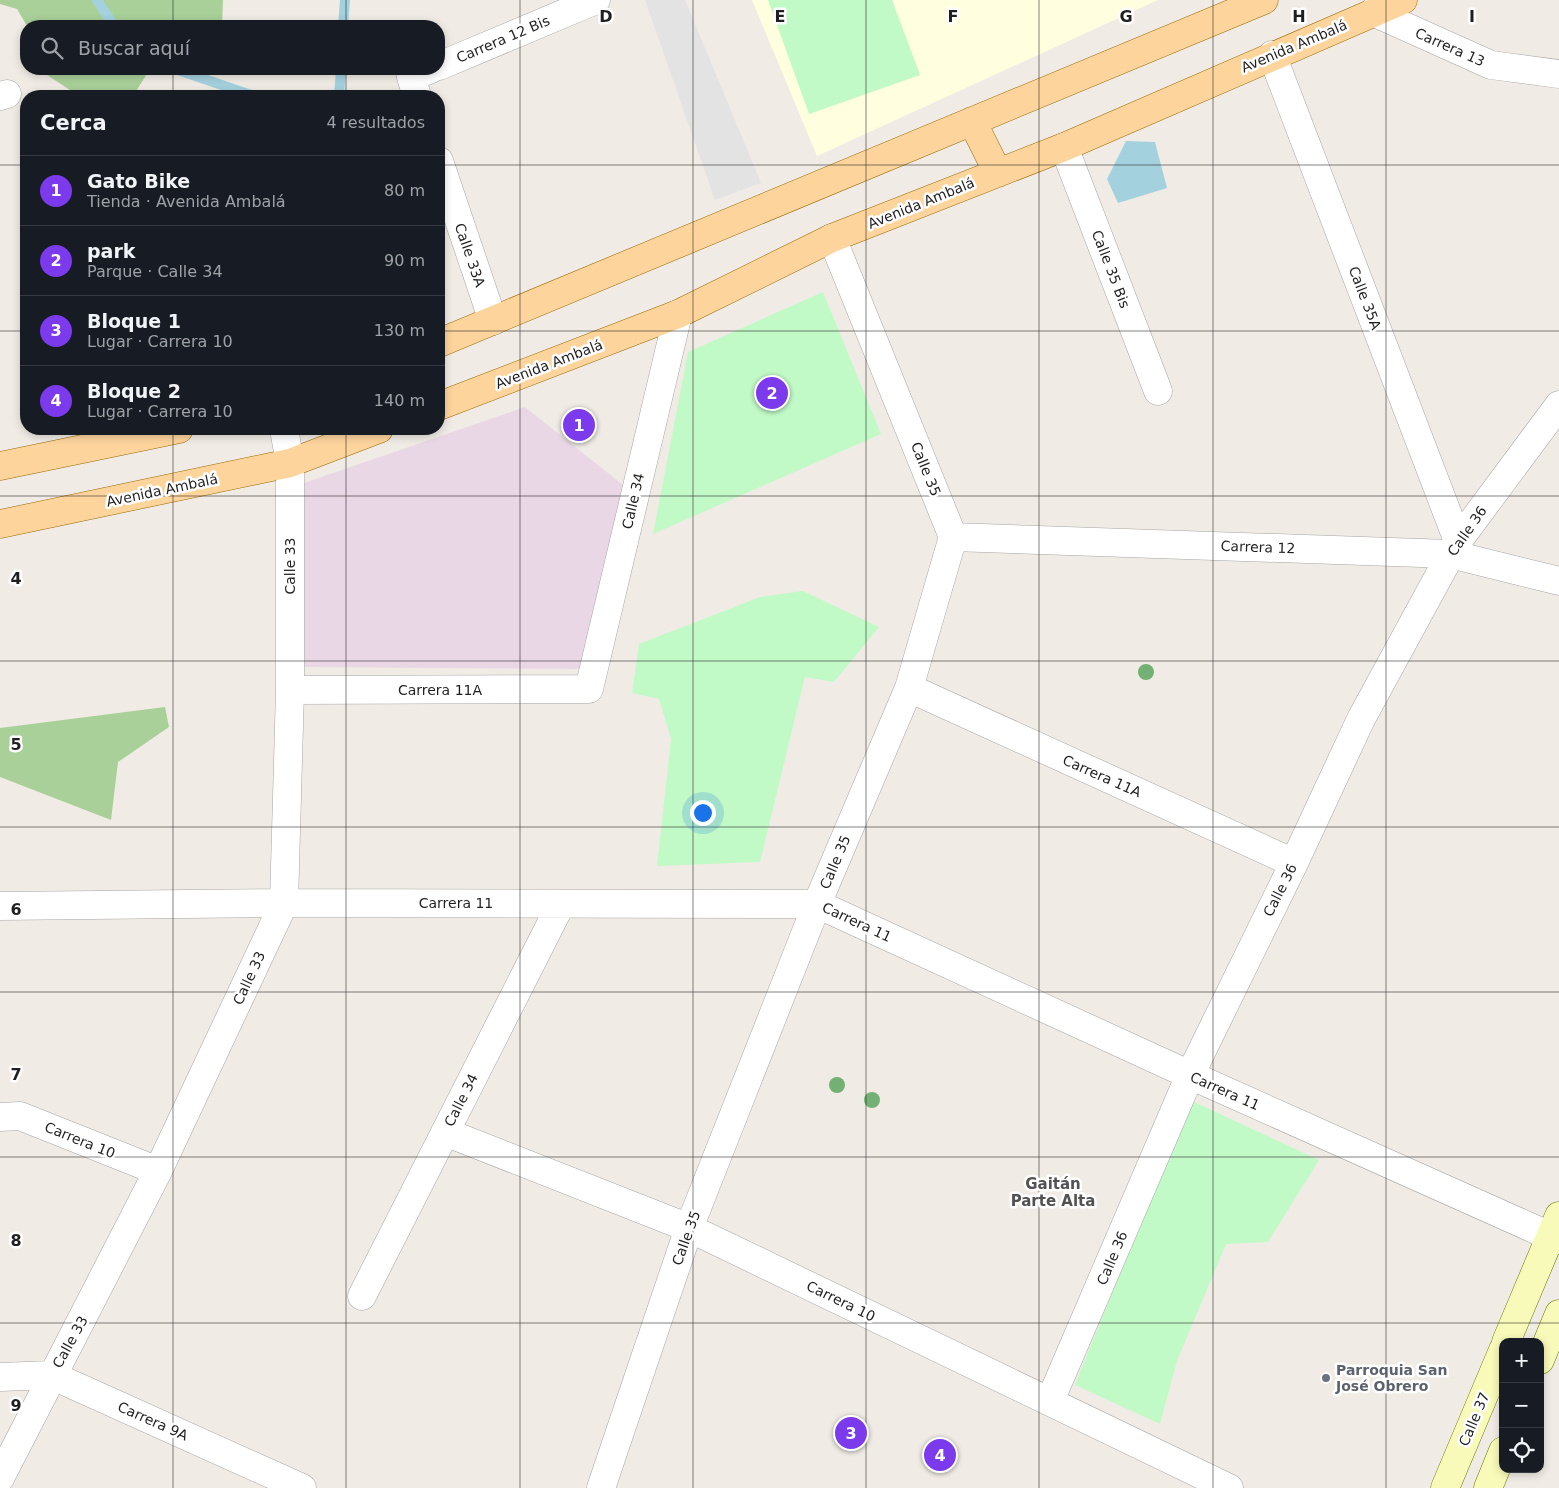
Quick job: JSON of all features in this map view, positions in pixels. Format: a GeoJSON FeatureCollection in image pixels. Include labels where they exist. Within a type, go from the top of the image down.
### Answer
{"type":"FeatureCollection","features":[{"type":"Feature","properties":{"kind":"main road"},"geometry":{"type":"LineString","coordinates":[[445,341],[1264,0]]}},
{"type":"Feature","properties":{"kind":"main road","name":"Avenida Ambalá"},"geometry":{"type":"LineString","coordinates":[[445,404],[678,314],[832,238],[1064,147],[1272,55],[1403,0]]}},
{"type":"Feature","properties":{"kind":"main road"},"geometry":{"type":"LineString","coordinates":[[972,121],[998,173]]}},
{"type":"Feature","properties":{"kind":"main road"},"geometry":{"type":"LineString","coordinates":[[0,466],[151,435]]}},
{"type":"Feature","properties":{"kind":"main road","name":"Avenida Ambalá"},"geometry":{"type":"LineString","coordinates":[[0,524],[290,463],[363,435]]}},
{"type":"Feature","properties":{"kind":"main road"},"geometry":{"type":"LineString","coordinates":[[1508,1338],[1556,1230]]}},
{"type":"Feature","properties":{"kind":"main road"},"geometry":{"type":"LineString","coordinates":[[1544,1350],[1559,1314]]}},
{"type":"Feature","properties":{"kind":"main road","name":"Calle 37"},"geometry":{"type":"LineString","coordinates":[[1445,1488],[1499,1360]]}},
{"type":"Feature","properties":{"kind":"main road"},"geometry":{"type":"LineString","coordinates":[[1488,1488],[1499,1461]]}},
{"type":"Feature","properties":{"kind":"street","name":"Carrera 12 Bis"},"geometry":{"type":"LineString","coordinates":[[445,63],[596,0]]}},
{"type":"Feature","properties":{"kind":"street","name":"Carrera 13"},"geometry":{"type":"LineString","coordinates":[[1373,12],[1491,65],[1559,74]]}},
{"type":"Feature","properties":{"kind":"street","name":"Calle 35A"},"geometry":{"type":"LineString","coordinates":[[1272,55],[1454,548]]}},
{"type":"Feature","properties":{"kind":"street","name":"Calle 35 Bis"},"geometry":{"type":"LineString","coordinates":[[1064,147],[1158,391]]}},
{"type":"Feature","properties":{"kind":"street","name":"Calle 33A"},"geometry":{"type":"LineString","coordinates":[[445,179],[492,321]]}},
{"type":"Feature","properties":{"kind":"street","name":"Calle 35"},"geometry":{"type":"LineString","coordinates":[[602,1488],[689,1228],[817,904],[909,688],[953,536],[832,238]]}},
{"type":"Feature","properties":{"kind":"street","name":"Calle 34"},"geometry":{"type":"LineString","coordinates":[[589,689],[678,314]]}},
{"type":"Feature","properties":{"kind":"street","name":"Calle 36"},"geometry":{"type":"LineString","coordinates":[[1050,1401],[1190,1075],[1294,864],[1361,719],[1454,548],[1559,405]]}},
{"type":"Feature","properties":{"kind":"street","name":"Calle 33"},"geometry":{"type":"LineString","coordinates":[[0,1478],[51,1375],[75,1335],[158,1171],[284,903],[290,690],[290,463],[285,435]]}},
{"type":"Feature","properties":{"kind":"street","name":"Carrera 12"},"geometry":{"type":"LineString","coordinates":[[953,536],[1454,548],[1559,581]]}},
{"type":"Feature","properties":{"kind":"street","name":"Carrera 11A"},"geometry":{"type":"LineString","coordinates":[[909,688],[1294,864]]}},
{"type":"Feature","properties":{"kind":"street","name":"Carrera 11A"},"geometry":{"type":"LineString","coordinates":[[290,690],[589,689]]}},
{"type":"Feature","properties":{"kind":"street","name":"Carrera 11"},"geometry":{"type":"LineString","coordinates":[[0,906],[284,903],[817,904],[1190,1075],[1556,1230]]}},
{"type":"Feature","properties":{"kind":"street","name":"Calle 34"},"geometry":{"type":"LineString","coordinates":[[362,1296],[561,904]]}},
{"type":"Feature","properties":{"kind":"street","name":"Carrera 10"},"geometry":{"type":"LineString","coordinates":[[0,1116],[20,1116],[158,1171]]}},
{"type":"Feature","properties":{"kind":"street","name":"Carrera 10"},"geometry":{"type":"LineString","coordinates":[[445,1132],[689,1228],[1230,1488]]}},
{"type":"Feature","properties":{"kind":"street","name":"Carrera 9A"},"geometry":{"type":"LineString","coordinates":[[0,1377],[51,1375],[302,1488]]}},
{"type":"Feature","properties":{"kind":"shaded area"},"geometry":{"type":"Polygon","coordinates":[[[645,0],[685,0],[761,183],[715,200],[645,0]]]}},
{"type":"Feature","properties":{"kind":"shaded area"},"geometry":{"type":"Polygon","coordinates":[[[752,0],[1158,0],[817,156],[752,0]]]}},
{"type":"Feature","properties":{"kind":"shaded area"},"geometry":{"type":"Polygon","coordinates":[[[525,407],[623,485],[588,669],[304,667],[304,483],[525,407]]]}},
{"type":"Feature","properties":{"kind":"green space"},"geometry":{"type":"Polygon","coordinates":[[[0,0],[223,0],[222,20],[23,20],[17,9],[0,4],[0,0]]]}},
{"type":"Feature","properties":{"kind":"green space"},"geometry":{"type":"Polygon","coordinates":[[[768,0],[892,0],[920,75],[809,114],[768,0]]]}},
{"type":"Feature","properties":{"kind":"green space"},"geometry":{"type":"Polygon","coordinates":[[[47,75],[146,75],[137,90],[70,90],[47,75]]]}},
{"type":"Feature","properties":{"kind":"green space"},"geometry":{"type":"Polygon","coordinates":[[[823,292],[881,434],[653,534],[688,352],[823,292]]]}},
{"type":"Feature","properties":{"kind":"green space"},"geometry":{"type":"Polygon","coordinates":[[[803,591],[879,627],[834,682],[805,677],[760,862],[657,866],[671,739],[659,699],[632,693],[639,644],[760,597],[803,591]]]}},
{"type":"Feature","properties":{"kind":"green space"},"geometry":{"type":"Polygon","coordinates":[[[165,707],[169,727],[118,762],[111,820],[0,777],[0,728],[165,707]]]}},
{"type":"Feature","properties":{"kind":"green space"},"geometry":{"type":"Polygon","coordinates":[[[1190,1100],[1319,1160],[1268,1242],[1226,1244],[1177,1361],[1160,1424],[1075,1385],[1190,1100]]]}},
{"type":"Feature","properties":{"kind":"water"},"geometry":{"type":"Polygon","coordinates":[[[1126,141],[1155,142],[1167,188],[1118,203],[1107,179],[1126,141]]]}},
{"type":"Feature","properties":{"kind":"waterway"},"geometry":{"type":"LineString","coordinates":[[97,0],[110,20]]}},
{"type":"Feature","properties":{"kind":"waterway"},"geometry":{"type":"LineString","coordinates":[[343,20],[345,0]]}},
{"type":"Feature","properties":{"kind":"waterway"},"geometry":{"type":"LineString","coordinates":[[193,75],[236,90]]}},
{"type":"Feature","properties":{"kind":"waterway"},"geometry":{"type":"LineString","coordinates":[[339,90],[341,75]]}},
{"type":"Feature","properties":{"kind":"place","name":"park"},"geometry":{"type":"Point","coordinates":[772,393]}},
{"type":"Feature","properties":{"kind":"place","name":"Gato Bike"},"geometry":{"type":"Point","coordinates":[579,425]}},
{"type":"Feature","properties":{"kind":"place","name":"Parroquia San José Obrero"},"geometry":{"type":"Point","coordinates":[1326,1378]}},
{"type":"Feature","properties":{"kind":"place","name":"Bloque 1"},"geometry":{"type":"Point","coordinates":[851,1433]}},
{"type":"Feature","properties":{"kind":"place","name":"Bloque 2"},"geometry":{"type":"Point","coordinates":[940,1455]}},
{"type":"Feature","properties":{"kind":"district","name":"Gaitán Parte Alta"},"geometry":{"type":"Point","coordinates":[1053,1192]}}]}
